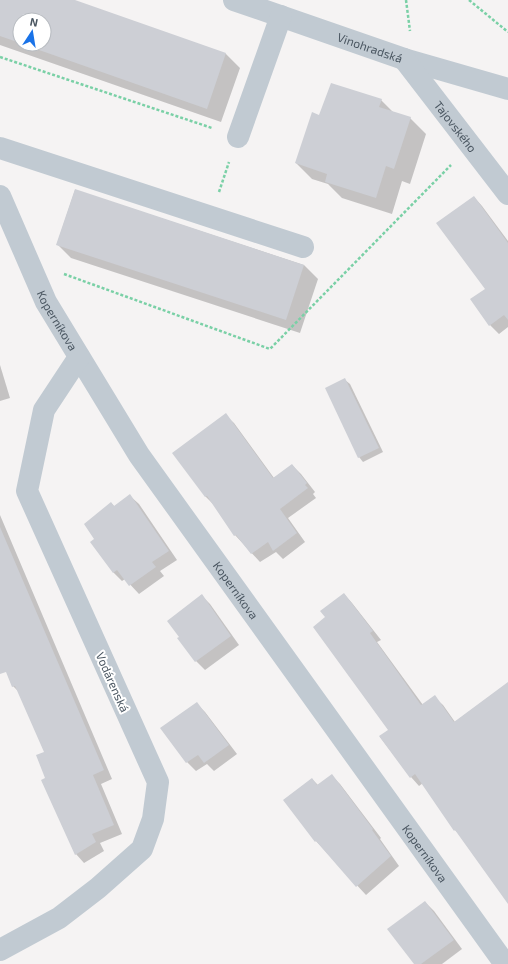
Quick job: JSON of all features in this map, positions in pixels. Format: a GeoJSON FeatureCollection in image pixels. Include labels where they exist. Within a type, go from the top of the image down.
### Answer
{"type":"FeatureCollection","features":[{"type":"Feature","properties":{"kind":"street","name":"Vinohradská"},"geometry":{"type":"LineString","coordinates":[[234,0],[404,59],[508,89]]}},
{"type":"Feature","properties":{"kind":"street"},"geometry":{"type":"LineString","coordinates":[[238,137],[281,16]]}},
{"type":"Feature","properties":{"kind":"street","name":"Tajovského"},"geometry":{"type":"LineString","coordinates":[[404,59],[508,194]]}},
{"type":"Feature","properties":{"kind":"street"},"geometry":{"type":"LineString","coordinates":[[0,148],[303,247]]}},
{"type":"Feature","properties":{"kind":"street","name":"Koperníkova"},"geometry":{"type":"LineString","coordinates":[[0,196],[46,302],[140,455],[505,964]]}},
{"type":"Feature","properties":{"kind":"street","name":"Vodárenská"},"geometry":{"type":"LineString","coordinates":[[0,950],[59,918],[98,888],[142,849],[153,819],[158,782],[27,491],[44,410],[79,357]]}},
{"type":"Feature","properties":{"kind":"path"},"geometry":{"type":"LineString","coordinates":[[406,0],[410,38]]}},
{"type":"Feature","properties":{"kind":"path"},"geometry":{"type":"LineString","coordinates":[[469,0],[508,32]]}},
{"type":"Feature","properties":{"kind":"path"},"geometry":{"type":"LineString","coordinates":[[0,57],[238,137],[210,217]]}},
{"type":"Feature","properties":{"kind":"path"},"geometry":{"type":"LineString","coordinates":[[28,261],[270,349],[470,146]]}},
{"type":"Feature","properties":{"kind":"building"},"geometry":{"type":"Polygon","coordinates":[[[0,0],[75,0],[226,53],[207,109],[45,52],[52,52],[52,12],[12,12],[12,40],[0,36],[0,0]]]}},
{"type":"Feature","properties":{"kind":"building"},"geometry":{"type":"Polygon","coordinates":[[[331,83],[382,99],[379,107],[411,117],[394,169],[386,166],[376,198],[325,182],[327,174],[295,163],[312,112],[319,115],[331,83]]]}},
{"type":"Feature","properties":{"kind":"building"},"geometry":{"type":"Polygon","coordinates":[[[75,189],[304,265],[286,320],[56,245],[75,189]]]}},
{"type":"Feature","properties":{"kind":"building"},"geometry":{"type":"Polygon","coordinates":[[[474,196],[508,243],[508,320],[504,315],[489,326],[470,299],[485,289],[436,223],[474,196]]]}},
{"type":"Feature","properties":{"kind":"building"},"geometry":{"type":"Polygon","coordinates":[[[345,378],[379,448],[358,458],[325,388],[345,378]]]}},
{"type":"Feature","properties":{"kind":"building"},"geometry":{"type":"Polygon","coordinates":[[[226,413],[273,478],[292,464],[307,483],[305,485],[308,488],[280,509],[297,533],[273,551],[268,542],[251,554],[236,535],[234,536],[207,496],[205,497],[172,453],[226,413]]]}},
{"type":"Feature","properties":{"kind":"building"},"geometry":{"type":"Polygon","coordinates":[[[130,494],[169,551],[152,562],[156,567],[129,586],[117,570],[113,573],[90,542],[94,539],[84,524],[111,502],[114,506],[130,494]]]}},
{"type":"Feature","properties":{"kind":"building"},"geometry":{"type":"Polygon","coordinates":[[[0,527],[104,770],[93,775],[114,825],[92,834],[96,842],[75,855],[41,780],[45,778],[36,755],[44,752],[15,686],[12,687],[6,672],[0,674],[0,527]]]}},
{"type":"Feature","properties":{"kind":"building"},"geometry":{"type":"Polygon","coordinates":[[[344,593],[373,631],[370,633],[421,705],[435,695],[454,722],[508,682],[508,904],[455,830],[454,831],[415,774],[410,778],[379,736],[388,730],[313,627],[325,617],[320,611],[344,593]]]}},
{"type":"Feature","properties":{"kind":"building"},"geometry":{"type":"Polygon","coordinates":[[[202,594],[231,636],[195,662],[177,638],[179,637],[167,621],[202,594]]]}},
{"type":"Feature","properties":{"kind":"building"},"geometry":{"type":"Polygon","coordinates":[[[197,702],[229,745],[204,763],[198,755],[186,763],[160,728],[197,702]]]}},
{"type":"Feature","properties":{"kind":"building"},"geometry":{"type":"Polygon","coordinates":[[[332,774],[391,856],[356,887],[316,841],[315,842],[283,800],[312,778],[317,785],[332,774]]]}},
{"type":"Feature","properties":{"kind":"building"},"geometry":{"type":"Polygon","coordinates":[[[425,901],[454,940],[421,964],[414,964],[387,929],[425,901]]]}}]}
